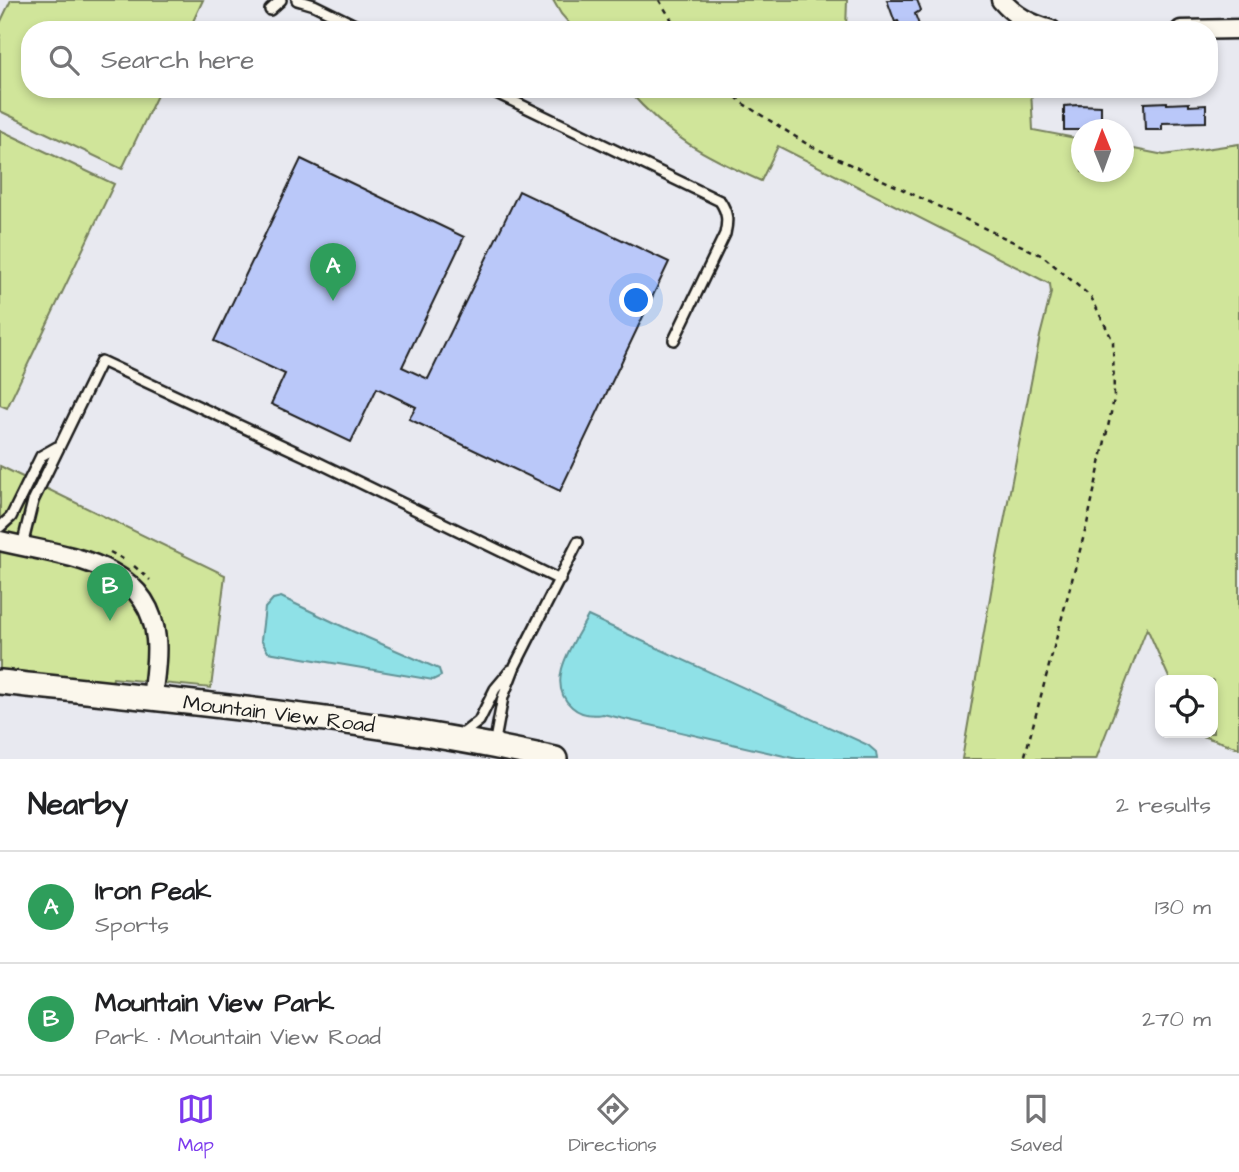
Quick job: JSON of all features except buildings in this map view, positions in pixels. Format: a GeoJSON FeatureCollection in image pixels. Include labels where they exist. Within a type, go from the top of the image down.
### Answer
{"type":"FeatureCollection","features":[{"type":"Feature","properties":{"kind":"street"},"geometry":{"type":"LineString","coordinates":[[1000,0],[1015,15],[1026,21]]}},
{"type":"Feature","properties":{"kind":"street"},"geometry":{"type":"LineString","coordinates":[[1218,29],[1239,29]]}},
{"type":"Feature","properties":{"kind":"street"},"geometry":{"type":"LineString","coordinates":[[0,541],[97,565],[114,572],[134,587],[147,606],[155,630],[152,699]]}},
{"type":"Feature","properties":{"kind":"street","name":"Mountain View Road"},"geometry":{"type":"LineString","coordinates":[[0,682],[374,725],[555,759]]}},
{"type":"Feature","properties":{"kind":"lane"},"geometry":{"type":"LineString","coordinates":[[270,10],[281,0]]}},
{"type":"Feature","properties":{"kind":"lane"},"geometry":{"type":"LineString","coordinates":[[297,0],[347,21]]}},
{"type":"Feature","properties":{"kind":"lane"},"geometry":{"type":"LineString","coordinates":[[507,98],[720,201],[728,221],[725,234],[674,340]]}},
{"type":"Feature","properties":{"kind":"lane"},"geometry":{"type":"LineString","coordinates":[[22,546],[33,501],[101,361],[305,456],[560,580]]}},
{"type":"Feature","properties":{"kind":"lane"},"geometry":{"type":"LineString","coordinates":[[0,527],[11,517],[41,456],[57,447]]}},
{"type":"Feature","properties":{"kind":"lane"},"geometry":{"type":"LineString","coordinates":[[494,746],[503,697],[515,666],[578,542]]}},
{"type":"Feature","properties":{"kind":"lane"},"geometry":{"type":"LineString","coordinates":[[455,739],[479,721],[495,689],[515,666]]}},
{"type":"Feature","properties":{"kind":"path"},"geometry":{"type":"LineString","coordinates":[[659,0],[672,21]]}},
{"type":"Feature","properties":{"kind":"path"},"geometry":{"type":"LineString","coordinates":[[737,98],[807,144],[1043,256],[1091,297],[1113,341],[1114,399],[1087,524],[1024,759]]}},
{"type":"Feature","properties":{"kind":"green space"},"geometry":{"type":"Polygon","coordinates":[[[11,0],[203,0],[193,21],[21,21],[21,98],[156,98],[122,169],[0,111],[0,23],[11,0]]]}},
{"type":"Feature","properties":{"kind":"green space"},"geometry":{"type":"Polygon","coordinates":[[[553,0],[847,0],[846,21],[567,21],[553,0]]]}},
{"type":"Feature","properties":{"kind":"green space"},"geometry":{"type":"Polygon","coordinates":[[[635,98],[1031,98],[1033,130],[1071,137],[1071,182],[1134,182],[1134,149],[1164,155],[1239,144],[1239,748],[1208,738],[1218,738],[1218,675],[1168,675],[1147,628],[1096,759],[962,759],[996,563],[1040,336],[1051,293],[1050,284],[778,146],[761,181],[688,144],[635,98]]]}},
{"type":"Feature","properties":{"kind":"green space"},"geometry":{"type":"Polygon","coordinates":[[[0,130],[114,184],[7,408],[0,405],[0,130]]]}},
{"type":"Feature","properties":{"kind":"green space"},"geometry":{"type":"Polygon","coordinates":[[[0,466],[225,575],[211,688],[113,678],[112,683],[0,670],[0,466]]]}},
{"type":"Feature","properties":{"kind":"water"},"geometry":{"type":"Polygon","coordinates":[[[281,597],[439,669],[441,676],[433,680],[268,652],[261,640],[265,608],[273,599],[281,597]]]}},
{"type":"Feature","properties":{"kind":"water"},"geometry":{"type":"Polygon","coordinates":[[[588,616],[868,745],[876,752],[877,759],[797,759],[603,714],[579,712],[564,697],[560,686],[561,674],[570,649],[588,616]]]}},
{"type":"Feature","properties":{"kind":"place","name":"Iron Peak"},"geometry":{"type":"Point","coordinates":[333,301]}},
{"type":"Feature","properties":{"kind":"place","name":"Mountain View Park"},"geometry":{"type":"Point","coordinates":[110,621]}}]}
